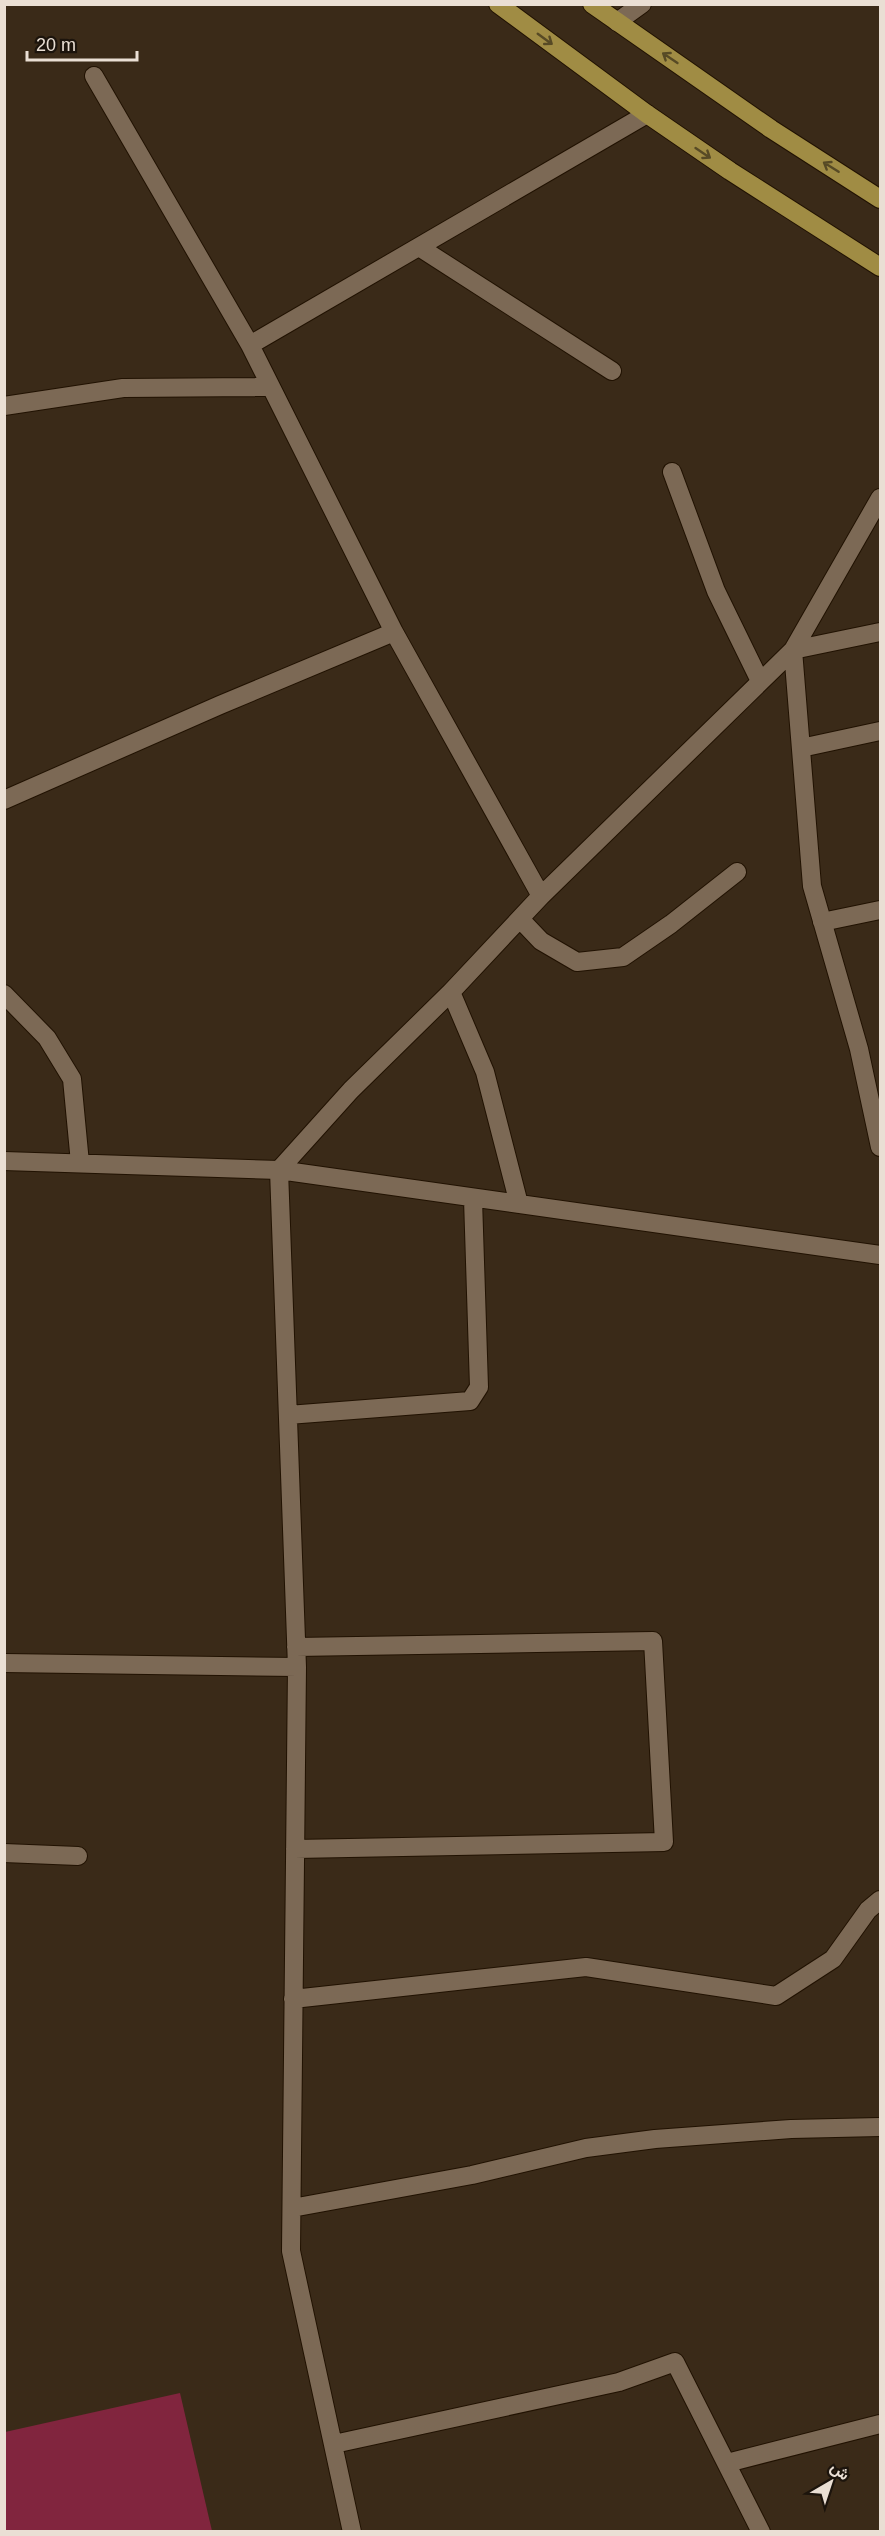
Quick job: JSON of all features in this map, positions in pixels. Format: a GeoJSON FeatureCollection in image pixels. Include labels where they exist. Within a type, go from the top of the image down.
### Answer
{"type":"FeatureCollection","features":[{"type":"Feature","properties":{"kind":"main road"},"geometry":{"type":"LineString","coordinates":[[498,4],[647,114],[730,171],[880,267]]}},
{"type":"Feature","properties":{"kind":"main road"},"geometry":{"type":"LineString","coordinates":[[592,4],[771,129],[880,199]]}},
{"type":"Feature","properties":{"kind":"street"},"geometry":{"type":"LineString","coordinates":[[616,22],[642,4]]}},
{"type":"Feature","properties":{"kind":"street"},"geometry":{"type":"LineString","coordinates":[[94,76],[250,345],[394,632],[541,896]]}},
{"type":"Feature","properties":{"kind":"street"},"geometry":{"type":"LineString","coordinates":[[250,345],[647,114]]}},
{"type":"Feature","properties":{"kind":"street"},"geometry":{"type":"LineString","coordinates":[[419,247],[612,371]]}},
{"type":"Feature","properties":{"kind":"street"},"geometry":{"type":"LineString","coordinates":[[4,406],[123,388],[271,387]]}},
{"type":"Feature","properties":{"kind":"street"},"geometry":{"type":"LineString","coordinates":[[672,472],[716,591],[760,681]]}},
{"type":"Feature","properties":{"kind":"street"},"geometry":{"type":"LineString","coordinates":[[352,2532],[291,2251],[297,1667],[279,1170],[351,1090],[451,993],[541,896],[792,650],[880,498]]}},
{"type":"Feature","properties":{"kind":"street"},"geometry":{"type":"LineString","coordinates":[[4,800],[394,632]]}},
{"type":"Feature","properties":{"kind":"street"},"geometry":{"type":"LineString","coordinates":[[792,650],[880,632]]}},
{"type":"Feature","properties":{"kind":"street"},"geometry":{"type":"LineString","coordinates":[[792,650],[812,886],[859,1049],[880,1147]]}},
{"type":"Feature","properties":{"kind":"street"},"geometry":{"type":"LineString","coordinates":[[801,748],[880,731]]}},
{"type":"Feature","properties":{"kind":"street"},"geometry":{"type":"LineString","coordinates":[[521,920],[541,941],[577,962],[623,957],[672,924],[737,872]]}},
{"type":"Feature","properties":{"kind":"street"},"geometry":{"type":"LineString","coordinates":[[822,921],[880,910]]}},
{"type":"Feature","properties":{"kind":"street"},"geometry":{"type":"LineString","coordinates":[[451,993],[485,1072],[519,1204]]}},
{"type":"Feature","properties":{"kind":"street"},"geometry":{"type":"LineString","coordinates":[[4,994],[48,1038],[72,1079],[80,1163]]}},
{"type":"Feature","properties":{"kind":"street"},"geometry":{"type":"LineString","coordinates":[[4,1161],[279,1170],[880,1255]]}},
{"type":"Feature","properties":{"kind":"street"},"geometry":{"type":"LineString","coordinates":[[288,1415],[470,1401],[476,1395],[479,1387],[473,1198]]}},
{"type":"Feature","properties":{"kind":"street"},"geometry":{"type":"LineString","coordinates":[[295,1849],[664,1842],[653,1641],[296,1647]]}},
{"type":"Feature","properties":{"kind":"street"},"geometry":{"type":"LineString","coordinates":[[4,1663],[297,1667]]}},
{"type":"Feature","properties":{"kind":"street"},"geometry":{"type":"LineString","coordinates":[[4,1853],[78,1856]]}},
{"type":"Feature","properties":{"kind":"street"},"geometry":{"type":"LineString","coordinates":[[293,1999],[586,1967],[776,1996],[833,1959],[868,1910],[880,1900]]}},
{"type":"Feature","properties":{"kind":"street"},"geometry":{"type":"LineString","coordinates":[[292,2208],[471,2175],[586,2148],[655,2139],[791,2129],[880,2127]]}},
{"type":"Feature","properties":{"kind":"street"},"geometry":{"type":"LineString","coordinates":[[334,2444],[619,2382],[675,2362],[761,2532]]}},
{"type":"Feature","properties":{"kind":"street"},"geometry":{"type":"LineString","coordinates":[[727,2463],[880,2424]]}},
{"type":"Feature","properties":{"kind":"shaded area"},"geometry":{"type":"Polygon","coordinates":[[[180,2393],[212,2531],[5,2531],[5,2432],[180,2393]]]}}]}
